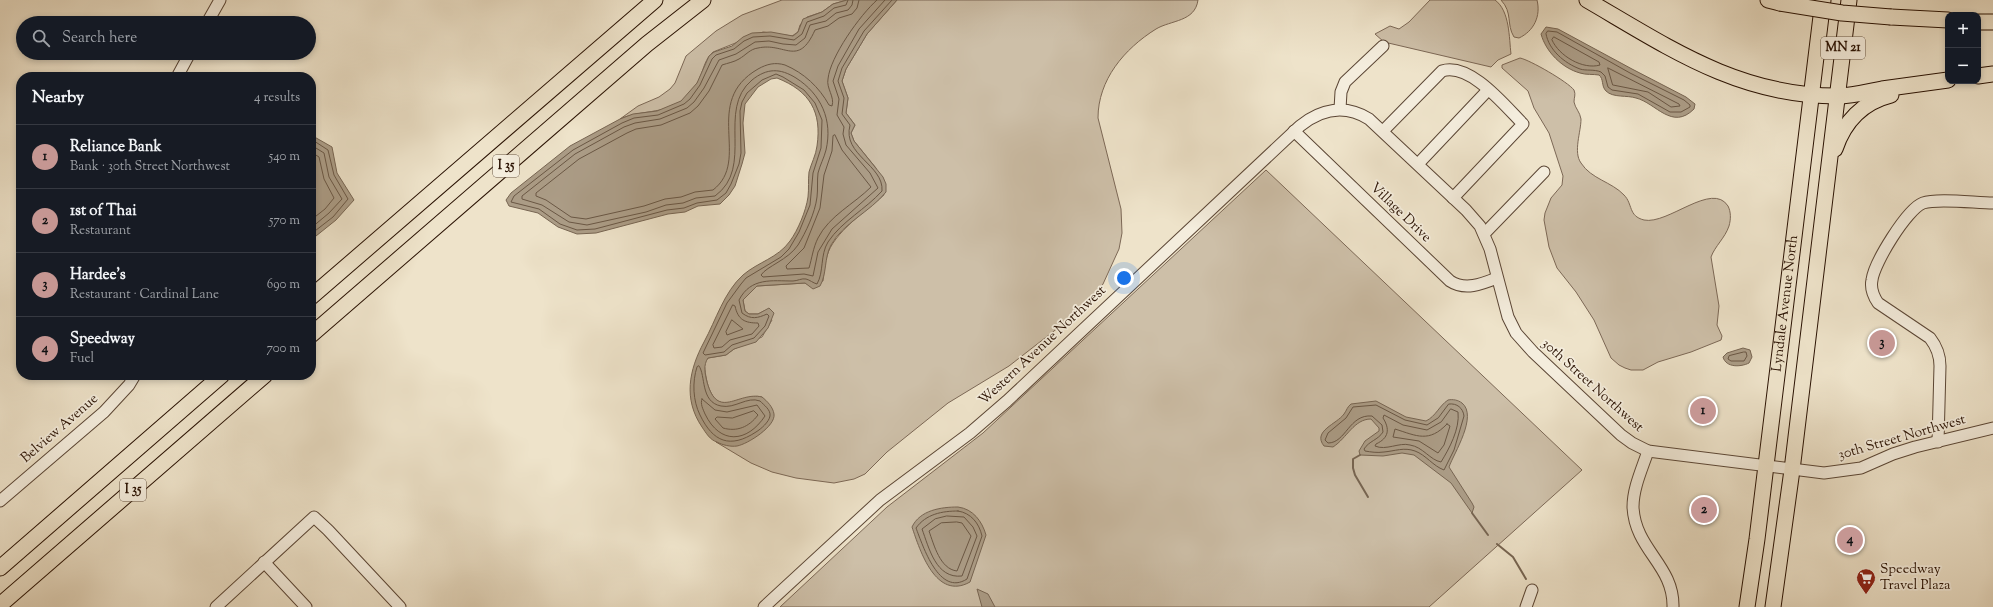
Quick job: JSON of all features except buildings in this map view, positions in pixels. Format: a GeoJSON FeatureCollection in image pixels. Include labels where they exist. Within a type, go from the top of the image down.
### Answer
{"type":"FeatureCollection","features":[{"type":"Feature","properties":{"kind":"highway","name":"I 35"},"geometry":{"type":"LineString","coordinates":[[316,293],[655,0]]}},
{"type":"Feature","properties":{"kind":"highway","name":"I 35"},"geometry":{"type":"LineString","coordinates":[[316,331],[647,44],[703,0]]}},
{"type":"Feature","properties":{"kind":"highway"},"geometry":{"type":"LineString","coordinates":[[1587,0],[1705,67],[1741,81],[1810,95],[1837,96],[1945,80]]}},
{"type":"Feature","properties":{"kind":"highway","name":"Lyndale Avenue North"},"geometry":{"type":"LineString","coordinates":[[1747,607],[1823,0]]}},
{"type":"Feature","properties":{"kind":"highway","name":"Lyndale Avenue North"},"geometry":{"type":"LineString","coordinates":[[1773,607],[1792,470],[1849,0]]}},
{"type":"Feature","properties":{"kind":"highway"},"geometry":{"type":"LineString","coordinates":[[1774,1],[1842,12],[1945,20]]}},
{"type":"Feature","properties":{"kind":"highway"},"geometry":{"type":"LineString","coordinates":[[1981,22],[1993,22]]}},
{"type":"Feature","properties":{"kind":"highway"},"geometry":{"type":"LineString","coordinates":[[1981,76],[1993,74]]}},
{"type":"Feature","properties":{"kind":"highway"},"geometry":{"type":"LineString","coordinates":[[1826,183],[1840,135],[1858,111],[1871,102],[1886,96],[1945,81]]}},
{"type":"Feature","properties":{"kind":"highway","name":"I 35"},"geometry":{"type":"LineString","coordinates":[[0,568],[216,380]]}},
{"type":"Feature","properties":{"kind":"highway","name":"I 35"},"geometry":{"type":"LineString","coordinates":[[0,605],[259,380]]}},
{"type":"Feature","properties":{"kind":"street"},"geometry":{"type":"LineString","coordinates":[[211,16],[220,0]]}},
{"type":"Feature","properties":{"kind":"street"},"geometry":{"type":"LineString","coordinates":[[1340,109],[1341,92],[1345,82],[1382,46]]}},
{"type":"Feature","properties":{"kind":"street"},"geometry":{"type":"LineString","coordinates":[[180,72],[186,60]]}},
{"type":"Feature","properties":{"kind":"street"},"geometry":{"type":"LineString","coordinates":[[1383,131],[1442,71],[1449,70],[1471,75],[1488,90],[1523,124],[1453,198]]}},
{"type":"Feature","properties":{"kind":"street"},"geometry":{"type":"LineString","coordinates":[[1418,164],[1488,90]]}},
{"type":"Feature","properties":{"kind":"street","name":"30th Street Northwest"},"geometry":{"type":"LineString","coordinates":[[1340,109],[1365,116],[1418,164],[1475,220],[1484,234],[1508,317],[1524,343],[1621,435],[1632,443],[1648,451],[1824,473],[1861,468],[1900,451],[1993,428]]}},
{"type":"Feature","properties":{"kind":"street","name":"Western Avenue Northwest"},"geometry":{"type":"LineString","coordinates":[[764,607],[880,500],[970,433],[1006,401],[1294,131],[1316,115],[1340,109]]}},
{"type":"Feature","properties":{"kind":"street","name":"Village Drive"},"geometry":{"type":"LineString","coordinates":[[1294,131],[1450,281],[1458,285],[1469,286],[1497,278]]}},
{"type":"Feature","properties":{"kind":"street"},"geometry":{"type":"LineString","coordinates":[[1484,234],[1544,172]]}},
{"type":"Feature","properties":{"kind":"street"},"geometry":{"type":"LineString","coordinates":[[1938,442],[1940,356],[1936,346],[1930,338],[1878,304],[1874,296],[1872,280],[1893,237],[1911,210],[1918,206],[1932,202],[1993,203]]}},
{"type":"Feature","properties":{"kind":"street","name":"Belview Avenue"},"geometry":{"type":"LineString","coordinates":[[0,500],[104,412],[131,380]]}},
{"type":"Feature","properties":{"kind":"street"},"geometry":{"type":"LineString","coordinates":[[1648,451],[1634,495],[1635,521],[1645,545],[1668,577],[1673,594],[1673,607]]}},
{"type":"Feature","properties":{"kind":"street"},"geometry":{"type":"LineString","coordinates":[[216,607],[314,517],[400,607]]}},
{"type":"Feature","properties":{"kind":"street"},"geometry":{"type":"LineString","coordinates":[[264,562],[306,607]]}},
{"type":"Feature","properties":{"kind":"street"},"geometry":{"type":"LineString","coordinates":[[1526,607],[1532,590]]}},
{"type":"Feature","properties":{"kind":"shaded area"},"geometry":{"type":"Polygon","coordinates":[[[782,0],[847,0],[833,4],[822,12],[807,17],[800,25],[798,32],[792,36],[763,32],[713,52],[706,61],[697,84],[681,101],[674,106],[665,109],[620,119],[638,106],[659,97],[670,89],[675,83],[686,56],[716,31],[742,15],[782,0]]]}},
{"type":"Feature","properties":{"kind":"shaded area"},"geometry":{"type":"Polygon","coordinates":[[[897,0],[1198,0],[1192,13],[1182,19],[1156,29],[1133,46],[1115,67],[1108,78],[1103,91],[1099,104],[1098,118],[1121,209],[1122,233],[1119,249],[1103,284],[1089,303],[1009,366],[948,403],[887,452],[865,474],[854,479],[834,483],[796,478],[772,472],[751,463],[716,442],[731,444],[745,441],[764,430],[770,424],[762,397],[749,397],[729,403],[722,403],[717,400],[709,389],[704,363],[708,358],[726,355],[734,349],[762,337],[772,320],[764,311],[758,314],[749,314],[745,311],[743,300],[757,286],[805,283],[811,286],[823,281],[826,259],[830,247],[851,223],[884,195],[876,168],[854,141],[851,133],[855,125],[846,113],[848,98],[842,81],[846,69],[867,34],[897,0]]]}},
{"type":"Feature","properties":{"kind":"shaded area"},"geometry":{"type":"Polygon","coordinates":[[[1430,0],[1495,0],[1504,11],[1508,25],[1511,54],[1498,60],[1491,67],[1384,42],[1375,34],[1390,26],[1399,29],[1409,22],[1430,0]]]}},
{"type":"Feature","properties":{"kind":"shaded area"},"geometry":{"type":"Polygon","coordinates":[[[1501,0],[1537,0],[1538,12],[1535,22],[1529,31],[1519,38],[1514,37],[1510,28],[1507,9],[1501,0]]]}},
{"type":"Feature","properties":{"kind":"shaded area"},"geometry":{"type":"Polygon","coordinates":[[[1520,58],[1548,72],[1574,90],[1574,102],[1581,119],[1577,148],[1581,163],[1590,173],[1614,187],[1624,195],[1627,198],[1635,216],[1644,220],[1654,220],[1712,198],[1721,200],[1728,206],[1730,211],[1729,226],[1711,257],[1719,306],[1717,325],[1722,336],[1721,340],[1691,352],[1658,362],[1643,370],[1631,370],[1625,368],[1611,358],[1594,320],[1576,292],[1557,268],[1549,247],[1544,220],[1545,213],[1551,198],[1562,185],[1563,176],[1549,133],[1534,108],[1528,91],[1502,68],[1502,65],[1520,58]]]}},
{"type":"Feature","properties":{"kind":"shaded area"},"geometry":{"type":"Polygon","coordinates":[[[1266,170],[1582,470],[1429,607],[780,607],[887,507],[983,433],[1266,170]]]}},
{"type":"Feature","properties":{"kind":"water"},"geometry":{"type":"Polygon","coordinates":[[[847,0],[897,0],[867,34],[846,69],[842,81],[848,98],[846,113],[855,125],[851,133],[854,141],[883,177],[886,184],[886,192],[836,237],[827,255],[824,276],[820,286],[813,289],[805,283],[757,286],[743,300],[745,311],[749,314],[758,314],[769,308],[774,313],[768,328],[756,342],[734,349],[726,355],[708,358],[705,367],[707,382],[712,394],[717,400],[730,402],[753,396],[762,397],[768,402],[774,414],[771,424],[748,442],[737,446],[724,445],[710,438],[696,416],[690,395],[692,374],[699,353],[725,298],[736,282],[743,275],[780,252],[793,237],[801,220],[807,202],[809,172],[816,149],[818,134],[818,123],[815,113],[805,96],[798,89],[777,78],[771,79],[758,87],[745,104],[743,123],[745,153],[735,186],[720,204],[698,206],[685,212],[668,214],[596,233],[577,234],[558,227],[538,213],[509,206],[506,200],[511,193],[570,146],[620,119],[633,114],[657,111],[681,101],[697,83],[709,56],[714,52],[732,46],[743,37],[752,33],[771,32],[793,36],[798,32],[803,19],[822,12],[833,4],[847,0]]]}},
{"type":"Feature","properties":{"kind":"water"},"geometry":{"type":"Polygon","coordinates":[[[1546,27],[1558,29],[1686,97],[1695,104],[1694,109],[1686,115],[1671,117],[1636,98],[1612,95],[1604,89],[1602,78],[1599,75],[1582,74],[1573,71],[1561,63],[1551,53],[1543,41],[1541,34],[1546,27]]]}},
{"type":"Feature","properties":{"kind":"water"},"geometry":{"type":"Polygon","coordinates":[[[316,138],[332,147],[337,173],[354,200],[336,220],[316,236],[316,138]]]}},
{"type":"Feature","properties":{"kind":"water"},"geometry":{"type":"Polygon","coordinates":[[[1743,348],[1750,350],[1752,357],[1749,363],[1734,366],[1725,361],[1723,357],[1727,353],[1743,348]]]}},
{"type":"Feature","properties":{"kind":"water"},"geometry":{"type":"Polygon","coordinates":[[[1448,400],[1459,401],[1466,409],[1466,425],[1460,444],[1449,467],[1474,507],[1472,513],[1451,483],[1414,455],[1402,453],[1383,456],[1360,455],[1359,451],[1365,441],[1379,431],[1379,428],[1371,419],[1355,425],[1333,447],[1324,446],[1321,441],[1323,432],[1341,418],[1351,404],[1376,401],[1406,417],[1426,421],[1448,400]]]}},
{"type":"Feature","properties":{"kind":"water"},"geometry":{"type":"Polygon","coordinates":[[[958,507],[968,510],[976,516],[986,535],[970,582],[958,586],[948,585],[931,571],[912,527],[920,517],[926,513],[938,509],[958,507]]]}},
{"type":"Feature","properties":{"kind":"water"},"geometry":{"type":"Polygon","coordinates":[[[977,589],[988,594],[995,607],[982,607],[977,589]]]}},
{"type":"Feature","properties":{"kind":"waterway"},"geometry":{"type":"LineString","coordinates":[[1360,455],[1353,459],[1353,468],[1355,475],[1368,497]]}},
{"type":"Feature","properties":{"kind":"waterway"},"geometry":{"type":"LineString","coordinates":[[1472,513],[1488,535]]}},
{"type":"Feature","properties":{"kind":"waterway"},"geometry":{"type":"LineString","coordinates":[[1497,544],[1513,557],[1526,579]]}},
{"type":"Feature","properties":{"kind":"place","name":"Hardee's"},"geometry":{"type":"Point","coordinates":[1882,343]}},
{"type":"Feature","properties":{"kind":"place","name":"Reliance Bank"},"geometry":{"type":"Point","coordinates":[1703,411]}},
{"type":"Feature","properties":{"kind":"place","name":"1st of Thai"},"geometry":{"type":"Point","coordinates":[1704,510]}},
{"type":"Feature","properties":{"kind":"place","name":"Speedway"},"geometry":{"type":"Point","coordinates":[1850,540]}},
{"type":"Feature","properties":{"kind":"place","name":"Speedway Travel Plaza"},"geometry":{"type":"Point","coordinates":[1866,595]}}]}
